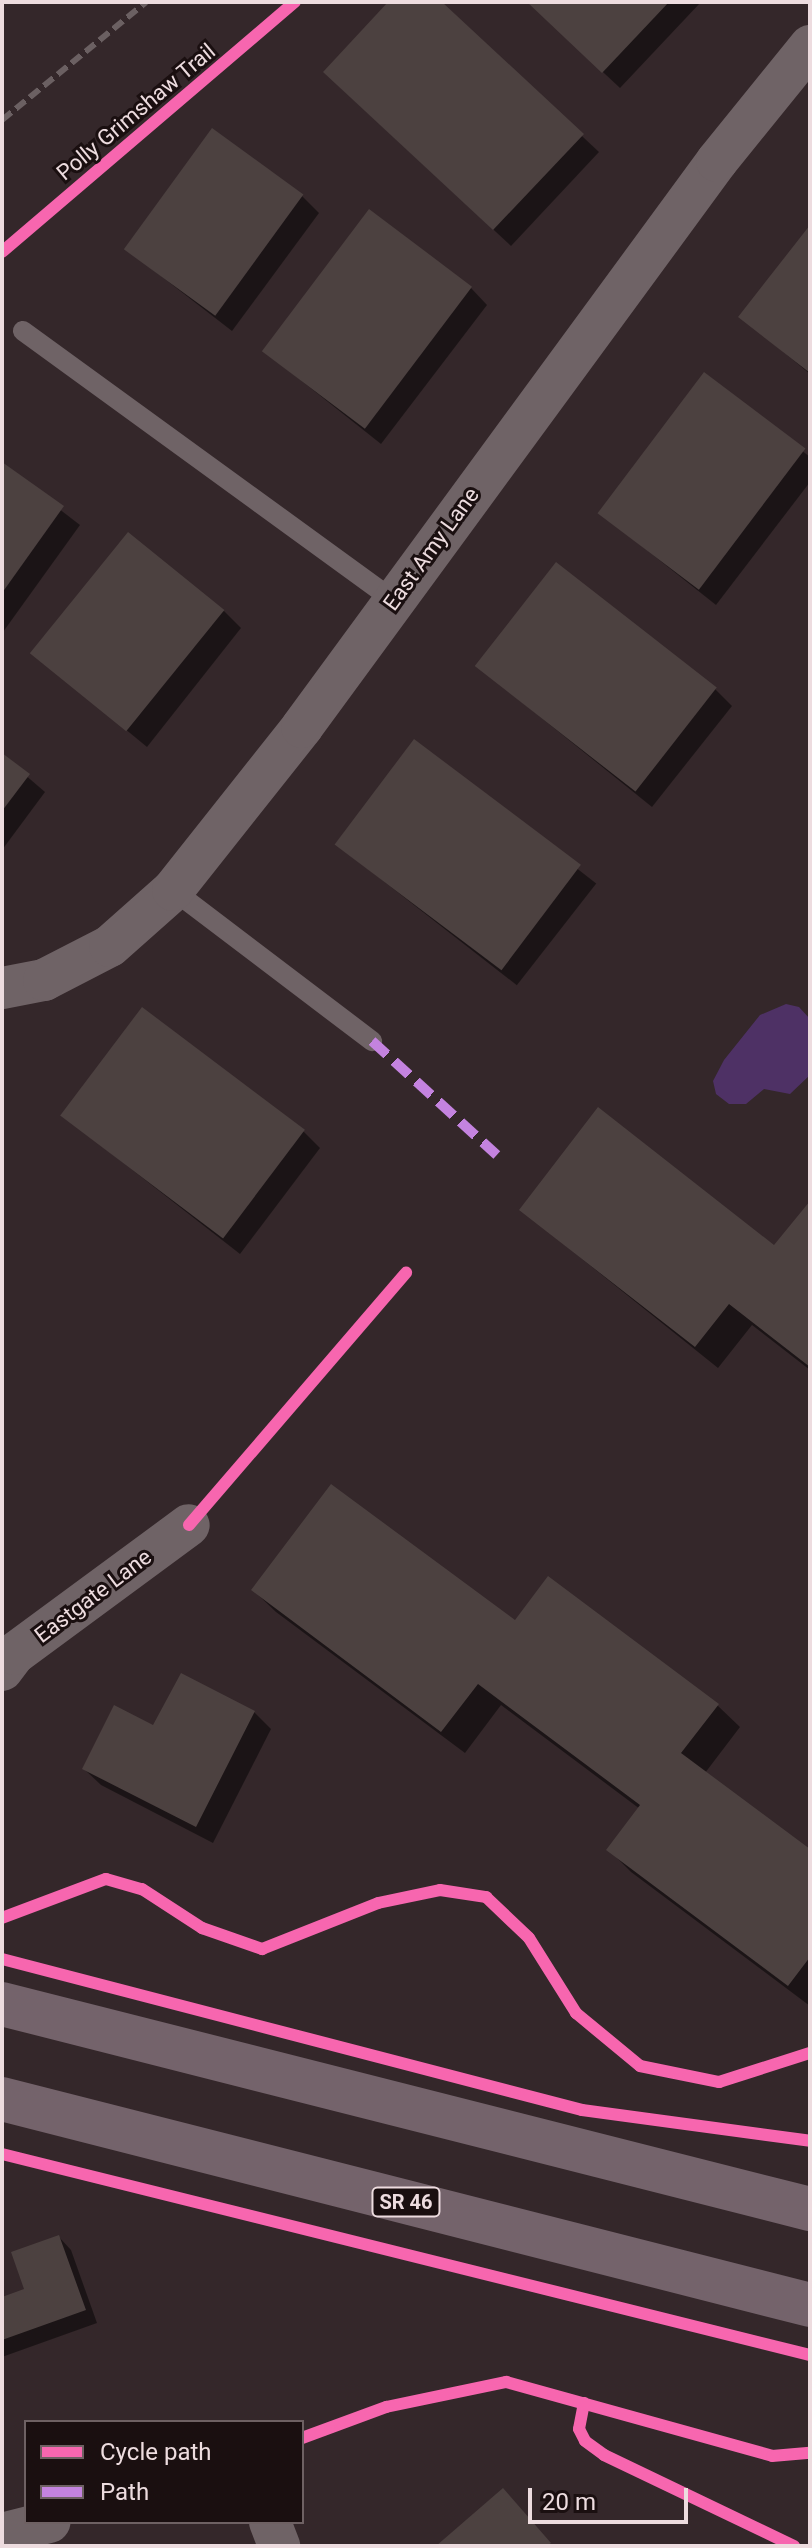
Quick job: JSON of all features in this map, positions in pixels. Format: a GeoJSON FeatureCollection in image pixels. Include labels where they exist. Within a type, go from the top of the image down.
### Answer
{"type":"FeatureCollection","features":[{"type":"Feature","properties":{"kind":"highway"},"geometry":{"type":"LineString","coordinates":[[2,2004],[810,2209]]}},
{"type":"Feature","properties":{"kind":"highway","name":"SR 46"},"geometry":{"type":"LineString","coordinates":[[2,2099],[810,2305]]}},
{"type":"Feature","properties":{"kind":"street","name":"East Amy Lane"},"geometry":{"type":"LineString","coordinates":[[2,988],[44,980],[110,946],[173,890],[394,601],[717,161],[810,46]]}},
{"type":"Feature","properties":{"kind":"street","name":"Eastgate Lane"},"geometry":{"type":"LineString","coordinates":[[2,1670],[14,1654],[189,1525]]}},
{"type":"Feature","properties":{"kind":"street"},"geometry":{"type":"LineString","coordinates":[[2,2534],[41,2524]]}},
{"type":"Feature","properties":{"kind":"street"},"geometry":{"type":"LineString","coordinates":[[271,2524],[279,2546]]}},
{"type":"Feature","properties":{"kind":"lane"},"geometry":{"type":"LineString","coordinates":[[23,331],[394,601]]}},
{"type":"Feature","properties":{"kind":"lane"},"geometry":{"type":"LineString","coordinates":[[173,890],[372,1041]]}},
{"type":"Feature","properties":{"kind":"shaded area"},"geometry":{"type":"Polygon","coordinates":[[[786,1004],[799,1007],[810,1019],[810,1075],[790,1094],[764,1089],[746,1104],[729,1104],[716,1094],[713,1081],[724,1060],[760,1015],[786,1004]]]}},
{"type":"Feature","properties":{"kind":"building"},"geometry":{"type":"Polygon","coordinates":[[[388,2],[442,2],[584,134],[493,230],[323,72],[388,2]]]}},
{"type":"Feature","properties":{"kind":"building"},"geometry":{"type":"Polygon","coordinates":[[[527,2],[669,2],[602,73],[527,2]]]}},
{"type":"Feature","properties":{"kind":"building"},"geometry":{"type":"Polygon","coordinates":[[[212,128],[303,194],[215,316],[124,249],[212,128]]]}},
{"type":"Feature","properties":{"kind":"building"},"geometry":{"type":"Polygon","coordinates":[[[369,209],[472,287],[365,429],[262,351],[369,209]]]}},
{"type":"Feature","properties":{"kind":"building"},"geometry":{"type":"Polygon","coordinates":[[[810,225],[810,373],[738,317],[810,225]]]}},
{"type":"Feature","properties":{"kind":"building"},"geometry":{"type":"Polygon","coordinates":[[[704,372],[805,448],[699,590],[597,513],[704,372]]]}},
{"type":"Feature","properties":{"kind":"building"},"geometry":{"type":"Polygon","coordinates":[[[2,462],[64,506],[2,593],[2,462]]]}},
{"type":"Feature","properties":{"kind":"building"},"geometry":{"type":"Polygon","coordinates":[[[128,532],[224,610],[126,731],[30,653],[128,532]]]}},
{"type":"Feature","properties":{"kind":"building"},"geometry":{"type":"Polygon","coordinates":[[[556,562],[717,688],[635,792],[475,666],[556,562]]]}},
{"type":"Feature","properties":{"kind":"building"},"geometry":{"type":"Polygon","coordinates":[[[414,739],[581,865],[501,970],[335,844],[414,739]]]}},
{"type":"Feature","properties":{"kind":"building"},"geometry":{"type":"Polygon","coordinates":[[[2,753],[30,774],[2,811],[2,753]]]}},
{"type":"Feature","properties":{"kind":"building"},"geometry":{"type":"Polygon","coordinates":[[[142,1007],[305,1130],[223,1238],[60,1116],[142,1007]]]}},
{"type":"Feature","properties":{"kind":"building"},"geometry":{"type":"Polygon","coordinates":[[[598,1107],[774,1245],[810,1201],[810,1367],[729,1304],[695,1347],[519,1210],[598,1107]]]}},
{"type":"Feature","properties":{"kind":"building"},"geometry":{"type":"Polygon","coordinates":[[[331,1484],[515,1620],[548,1576],[719,1704],[681,1753],[810,1849],[810,1957],[788,1986],[606,1850],[640,1805],[478,1684],[441,1732],[251,1590],[331,1484]]]}},
{"type":"Feature","properties":{"kind":"building"},"geometry":{"type":"Polygon","coordinates":[[[181,1673],[255,1711],[196,1827],[82,1769],[114,1705],[153,1725],[181,1673]]]}},
{"type":"Feature","properties":{"kind":"building"},"geometry":{"type":"Polygon","coordinates":[[[59,2235],[86,2310],[2,2340],[2,2297],[24,2289],[11,2252],[59,2235]]]}},
{"type":"Feature","properties":{"kind":"building"},"geometry":{"type":"Polygon","coordinates":[[[503,2488],[551,2543],[547,2546],[436,2546],[503,2488]]]}},
{"type":"Feature","properties":{"kind":"railway"},"geometry":{"type":"LineString","coordinates":[[2,120],[146,2]]}},
{"type":"Feature","properties":{"kind":"marked path"},"geometry":{"type":"LineString","coordinates":[[372,1041],[497,1155]]}},
{"type":"Feature","properties":{"kind":"cycle path","name":"Polly Grimshaw Trail"},"geometry":{"type":"LineString","coordinates":[[2,252],[295,2]]}},
{"type":"Feature","properties":{"kind":"cycle path"},"geometry":{"type":"LineString","coordinates":[[189,1525],[406,1273]]}},
{"type":"Feature","properties":{"kind":"cycle path"},"geometry":{"type":"LineString","coordinates":[[2,1918],[106,1879],[142,1889],[202,1928],[262,1949],[378,1903],[440,1890],[486,1897],[529,1938],[576,2013],[640,2066],[719,2082],[810,2053]]}},
{"type":"Feature","properties":{"kind":"cycle path"},"geometry":{"type":"LineString","coordinates":[[2,1959],[582,2110],[810,2141]]}},
{"type":"Feature","properties":{"kind":"cycle path"},"geometry":{"type":"LineString","coordinates":[[2,2154],[810,2355]]}},
{"type":"Feature","properties":{"kind":"cycle path"},"geometry":{"type":"LineString","coordinates":[[304,2437],[386,2407],[506,2382],[772,2456],[810,2453]]}},
{"type":"Feature","properties":{"kind":"cycle path"},"geometry":{"type":"LineString","coordinates":[[584,2403],[579,2429],[585,2441],[604,2455],[794,2546]]}}]}
